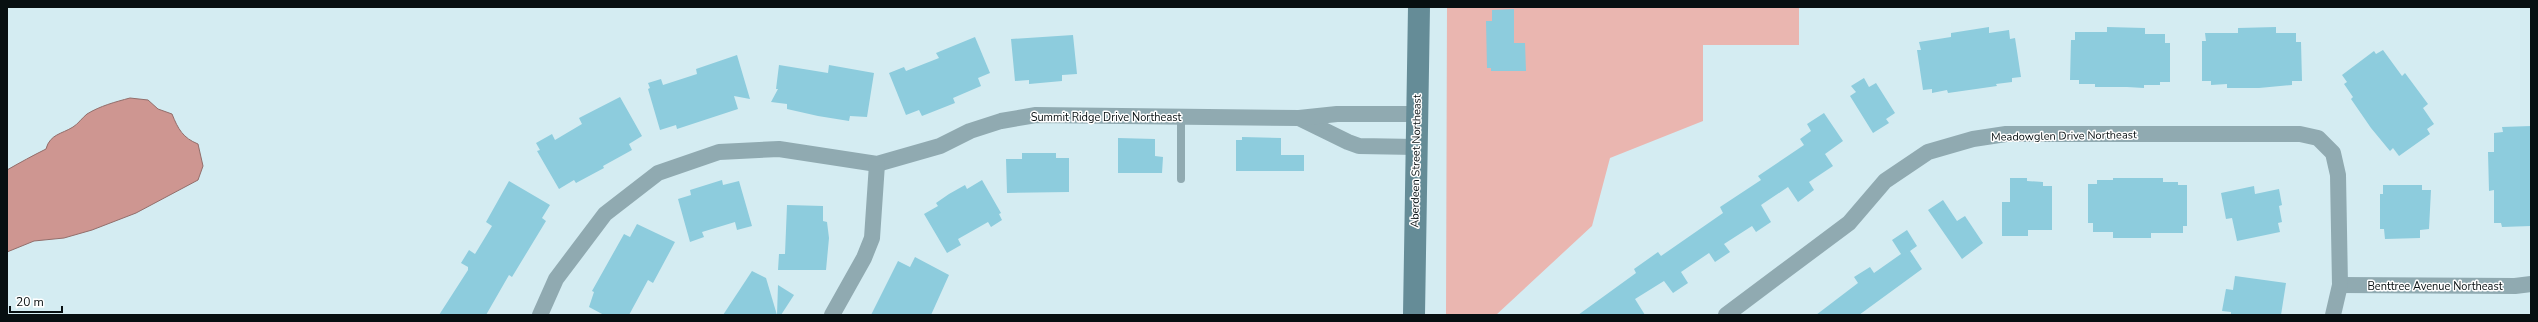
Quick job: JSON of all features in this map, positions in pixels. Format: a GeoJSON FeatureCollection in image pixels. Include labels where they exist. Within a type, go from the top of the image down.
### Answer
{"type":"FeatureCollection","features":[{"type":"Feature","properties":{"kind":"street","name":"Aberdeen Street Northeast"},"geometry":{"type":"LineString","coordinates":[[1414,315],[1416,114],[1419,7]]}},
{"type":"Feature","properties":{"kind":"street","name":"Summit Ridge Drive Northeast"},"geometry":{"type":"LineString","coordinates":[[540,315],[556,279],[605,214],[658,173],[719,152],[779,149],[877,164],[940,146],[970,132],[1002,121],[1036,115],[1299,118],[1337,114],[1416,114]]}},
{"type":"Feature","properties":{"kind":"street","name":"Summit Ridge Drive Northeast"},"geometry":{"type":"LineString","coordinates":[[1299,118],[1359,146],[1416,147]]}},
{"type":"Feature","properties":{"kind":"street","name":"Meadowglen Drive Northeast"},"geometry":{"type":"LineString","coordinates":[[1726,315],[1849,223],[1885,182],[1928,152],[1973,139],[2006,134],[2300,134],[2318,138],[2334,153],[2338,175],[2340,285]]}},
{"type":"Feature","properties":{"kind":"street"},"geometry":{"type":"LineString","coordinates":[[832,315],[864,258],[872,238],[877,164]]}},
{"type":"Feature","properties":{"kind":"street","name":"Benttree Avenue Northeast"},"geometry":{"type":"LineString","coordinates":[[2340,285],[2515,286],[2531,284]]}},
{"type":"Feature","properties":{"kind":"street"},"geometry":{"type":"LineString","coordinates":[[2333,315],[2340,285]]}},
{"type":"Feature","properties":{"kind":"lane"},"geometry":{"type":"LineString","coordinates":[[1181,116],[1181,179]]}},
{"type":"Feature","properties":{"kind":"shaded area"},"geometry":{"type":"Polygon","coordinates":[[[1447,7],[1799,7],[1799,45],[1703,45],[1703,121],[1610,158],[1592,226],[1496,315],[1446,315],[1447,7]]]}},
{"type":"Feature","properties":{"kind":"shaded area"},"geometry":{"type":"Polygon","coordinates":[[[130,98],[148,100],[158,109],[172,114],[176,124],[185,136],[198,144],[203,166],[198,180],[136,213],[92,230],[64,238],[34,241],[7,252],[7,170],[46,149],[53,137],[75,126],[92,111],[102,106],[130,98]]]}},
{"type":"Feature","properties":{"kind":"building"},"geometry":{"type":"Polygon","coordinates":[[[1514,9],[1514,43],[1525,43],[1526,71],[1491,71],[1491,68],[1487,68],[1486,21],[1492,21],[1492,10],[1514,9]]]}},
{"type":"Feature","properties":{"kind":"building"},"geometry":{"type":"Polygon","coordinates":[[[1989,27],[1989,33],[2009,30],[2010,39],[2015,38],[2021,77],[2012,78],[2012,82],[1996,84],[1997,86],[1948,93],[1947,90],[1932,93],[1932,89],[1923,90],[1917,50],[1921,50],[1919,42],[1951,37],[1951,33],[1989,27]]]}},
{"type":"Feature","properties":{"kind":"building"},"geometry":{"type":"Polygon","coordinates":[[[2107,27],[2145,28],[2145,34],[2165,34],[2165,43],[2170,43],[2170,82],[2160,82],[2160,85],[2144,85],[2144,88],[2095,87],[2095,84],[2079,84],[2079,80],[2070,80],[2071,40],[2075,40],[2075,32],[2107,32],[2107,27]]]}},
{"type":"Feature","properties":{"kind":"building"},"geometry":{"type":"Polygon","coordinates":[[[2276,27],[2276,33],[2296,33],[2296,42],[2301,42],[2302,81],[2292,81],[2292,85],[2259,88],[2227,88],[2227,84],[2211,85],[2211,81],[2202,81],[2202,41],[2206,41],[2205,33],[2238,33],[2238,28],[2276,27]]]}},
{"type":"Feature","properties":{"kind":"building"},"geometry":{"type":"Polygon","coordinates":[[[1073,35],[1077,74],[1062,75],[1062,81],[1029,84],[1029,80],[1015,81],[1011,39],[1073,35]]]}},
{"type":"Feature","properties":{"kind":"building"},"geometry":{"type":"Polygon","coordinates":[[[975,37],[990,73],[978,78],[981,86],[953,98],[955,103],[922,116],[919,110],[906,115],[889,73],[904,67],[906,71],[939,58],[936,53],[975,37]]]}},
{"type":"Feature","properties":{"kind":"building"},"geometry":{"type":"Polygon","coordinates":[[[2383,50],[2402,76],[2405,73],[2428,104],[2423,108],[2434,124],[2427,129],[2430,134],[2399,156],[2393,148],[2390,151],[2371,128],[2351,99],[2353,97],[2344,84],[2347,82],[2342,75],[2374,51],[2376,54],[2383,50]]]}},
{"type":"Feature","properties":{"kind":"building"},"geometry":{"type":"Polygon","coordinates":[[[737,55],[750,99],[734,96],[738,109],[677,129],[676,125],[660,130],[648,89],[650,88],[648,83],[661,79],[663,85],[697,74],[696,69],[737,55]]]}},
{"type":"Feature","properties":{"kind":"building"},"geometry":{"type":"Polygon","coordinates":[[[779,65],[828,73],[829,65],[874,73],[867,117],[850,116],[849,121],[787,109],[787,104],[771,102],[778,89],[776,89],[779,65]]]}},
{"type":"Feature","properties":{"kind":"building"},"geometry":{"type":"Polygon","coordinates":[[[1864,78],[1869,87],[1876,83],[1895,113],[1886,119],[1889,123],[1873,133],[1850,96],[1856,92],[1851,86],[1864,78]]]}},
{"type":"Feature","properties":{"kind":"building"},"geometry":{"type":"Polygon","coordinates":[[[620,97],[642,136],[629,144],[632,150],[603,166],[604,168],[576,183],[574,180],[559,189],[537,151],[540,150],[536,143],[552,134],[555,140],[582,124],[579,118],[620,97]]]}},
{"type":"Feature","properties":{"kind":"building"},"geometry":{"type":"Polygon","coordinates":[[[1824,113],[1843,141],[1825,154],[1833,166],[1809,182],[1814,190],[1798,202],[1788,187],[1761,205],[1771,222],[1756,232],[1752,226],[1724,244],[1730,252],[1715,262],[1709,253],[1681,272],[1688,283],[1673,293],[1664,281],[1635,299],[1645,315],[1578,315],[1636,273],[1634,269],[1658,252],[1661,256],[1723,213],[1720,207],[1761,180],[1758,176],[1804,145],[1800,139],[1811,131],[1807,124],[1824,113]]]}},
{"type":"Feature","properties":{"kind":"building"},"geometry":{"type":"Polygon","coordinates":[[[2531,126],[2531,226],[2502,227],[2501,223],[2494,223],[2494,190],[2489,191],[2488,152],[2494,152],[2494,133],[2503,132],[2502,127],[2531,126]]]}},
{"type":"Feature","properties":{"kind":"building"},"geometry":{"type":"Polygon","coordinates":[[[1242,137],[1281,138],[1281,155],[1304,155],[1304,171],[1236,171],[1236,140],[1242,140],[1242,137]]]}},
{"type":"Feature","properties":{"kind":"building"},"geometry":{"type":"Polygon","coordinates":[[[1118,138],[1155,139],[1155,156],[1163,157],[1162,173],[1118,173],[1118,138]]]}},
{"type":"Feature","properties":{"kind":"building"},"geometry":{"type":"Polygon","coordinates":[[[1022,153],[1056,153],[1056,158],[1069,158],[1069,192],[1007,193],[1006,159],[1022,159],[1022,153]]]}},
{"type":"Feature","properties":{"kind":"building"},"geometry":{"type":"Polygon","coordinates":[[[2010,178],[2027,178],[2027,181],[2043,182],[2043,186],[2052,186],[2052,230],[2028,230],[2028,236],[2002,236],[2002,202],[2010,202],[2010,178]]]}},
{"type":"Feature","properties":{"kind":"building"},"geometry":{"type":"Polygon","coordinates":[[[2113,178],[2163,178],[2163,182],[2178,182],[2178,185],[2187,185],[2187,226],[2183,226],[2183,233],[2151,233],[2151,238],[2113,238],[2113,232],[2093,232],[2093,223],[2088,223],[2088,184],[2097,184],[2097,180],[2113,180],[2113,178]]]}},
{"type":"Feature","properties":{"kind":"building"},"geometry":{"type":"Polygon","coordinates":[[[722,180],[723,185],[739,181],[752,226],[737,230],[735,222],[702,232],[704,237],[690,242],[678,199],[691,195],[690,190],[722,180]]]}},
{"type":"Feature","properties":{"kind":"building"},"geometry":{"type":"Polygon","coordinates":[[[982,180],[1001,213],[999,214],[1002,220],[991,227],[988,222],[958,239],[961,245],[947,253],[924,214],[938,206],[936,203],[949,194],[965,185],[967,189],[982,180]]]}},
{"type":"Feature","properties":{"kind":"building"},"geometry":{"type":"Polygon","coordinates":[[[509,181],[550,205],[542,218],[546,221],[512,277],[509,275],[486,315],[439,315],[468,270],[468,267],[461,263],[469,250],[475,254],[492,226],[486,222],[509,181]]]}},
{"type":"Feature","properties":{"kind":"building"},"geometry":{"type":"Polygon","coordinates":[[[2383,185],[2422,185],[2422,190],[2431,190],[2429,229],[2420,230],[2420,238],[2385,239],[2384,229],[2380,229],[2380,194],[2383,194],[2383,185]]]}},
{"type":"Feature","properties":{"kind":"building"},"geometry":{"type":"Polygon","coordinates":[[[2254,186],[2255,194],[2279,189],[2282,205],[2279,206],[2282,222],[2278,223],[2280,232],[2237,241],[2232,218],[2226,219],[2221,193],[2254,186]]]}},
{"type":"Feature","properties":{"kind":"building"},"geometry":{"type":"Polygon","coordinates":[[[1943,200],[1957,221],[1965,216],[1983,243],[1962,259],[1928,210],[1943,200]]]}},
{"type":"Feature","properties":{"kind":"building"},"geometry":{"type":"Polygon","coordinates":[[[787,205],[823,206],[823,221],[827,222],[829,238],[826,270],[778,270],[779,254],[785,254],[787,205]]]}},
{"type":"Feature","properties":{"kind":"building"},"geometry":{"type":"Polygon","coordinates":[[[637,224],[675,242],[653,283],[648,280],[629,315],[604,315],[589,307],[594,292],[592,291],[624,234],[630,237],[637,224]]]}},
{"type":"Feature","properties":{"kind":"building"},"geometry":{"type":"Polygon","coordinates":[[[1907,230],[1917,246],[1910,251],[1922,269],[1859,315],[1816,315],[1858,283],[1854,277],[1870,267],[1874,273],[1901,254],[1892,240],[1907,230]]]}},
{"type":"Feature","properties":{"kind":"building"},"geometry":{"type":"Polygon","coordinates":[[[915,257],[949,275],[931,315],[871,315],[898,261],[910,267],[915,257]]]}},
{"type":"Feature","properties":{"kind":"building"},"geometry":{"type":"Polygon","coordinates":[[[752,271],[766,278],[777,315],[723,315],[752,271]]]}},
{"type":"Feature","properties":{"kind":"building"},"geometry":{"type":"Polygon","coordinates":[[[2235,276],[2286,283],[2281,315],[2231,315],[2231,312],[2222,311],[2226,289],[2233,290],[2235,276]]]}},
{"type":"Feature","properties":{"kind":"building"},"geometry":{"type":"Polygon","coordinates":[[[778,285],[794,295],[781,315],[777,315],[778,285]]]}}]}
